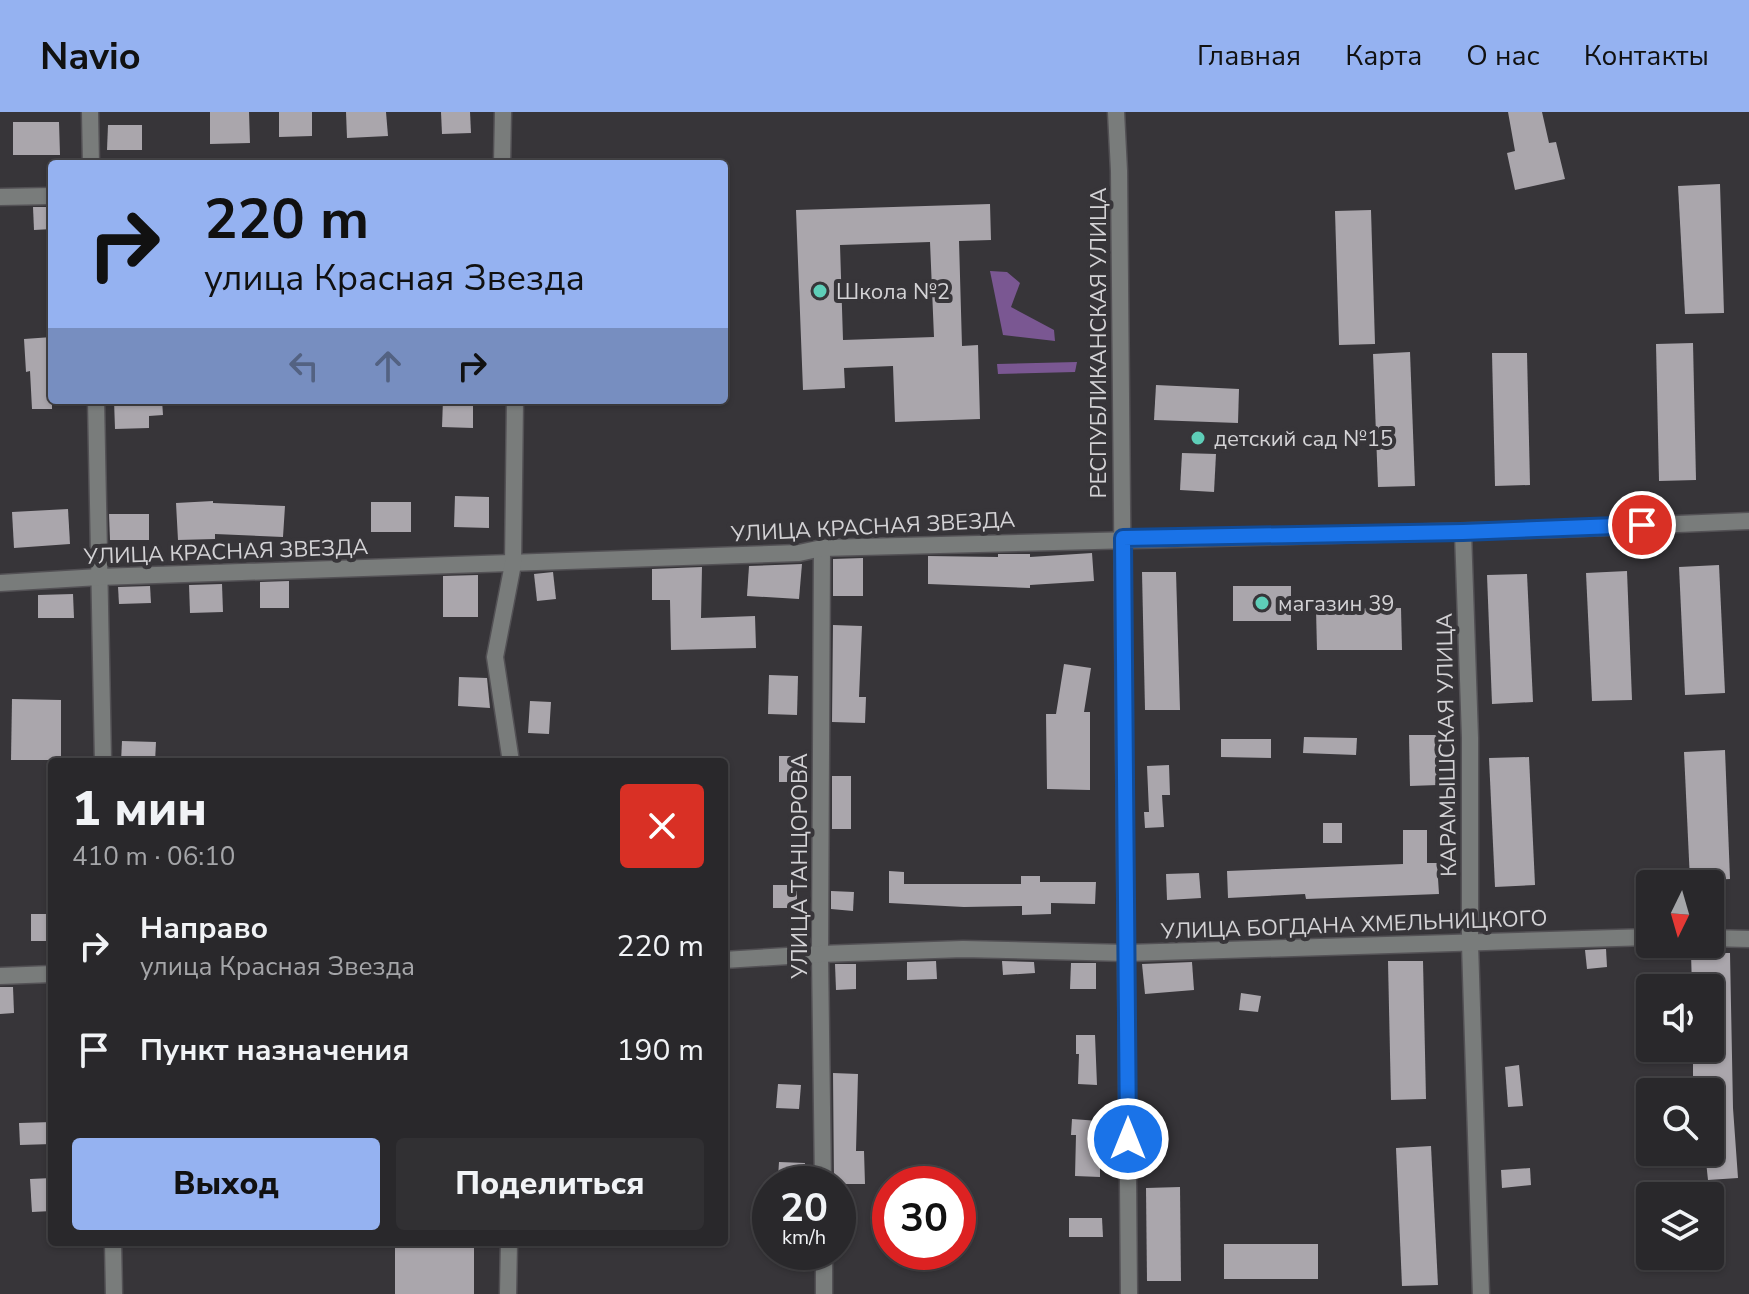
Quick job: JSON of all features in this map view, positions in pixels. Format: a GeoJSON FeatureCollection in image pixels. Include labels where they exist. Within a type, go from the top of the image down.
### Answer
{"type":"FeatureCollection","features":[{"type":"Feature","properties":{"kind":"street"},"geometry":{"type":"LineString","coordinates":[[90,112],[91,160]]}},
{"type":"Feature","properties":{"kind":"street"},"geometry":{"type":"LineString","coordinates":[[502,160],[503,112]]}},
{"type":"Feature","properties":{"kind":"street","name":"РЕСПУБЛИКАНСКАЯ УЛИЦА"},"geometry":{"type":"LineString","coordinates":[[1116,112],[1129,1294]]}},
{"type":"Feature","properties":{"kind":"street"},"geometry":{"type":"LineString","coordinates":[[0,197],[48,196]]}},
{"type":"Feature","properties":{"kind":"street"},"geometry":{"type":"LineString","coordinates":[[96,404],[103,758]]}},
{"type":"Feature","properties":{"kind":"street"},"geometry":{"type":"LineString","coordinates":[[510,758],[495,657],[513,564],[515,404]]}},
{"type":"Feature","properties":{"kind":"street","name":"УЛИЦА КРАСНАЯ ЗВЕЗДА"},"geometry":{"type":"LineString","coordinates":[[0,583],[799,553],[822,548],[1123,538],[1463,532],[1749,521]]}},
{"type":"Feature","properties":{"kind":"street","name":"КАРАМЫШСКАЯ УЛИЦА"},"geometry":{"type":"LineString","coordinates":[[1463,532],[1470,738],[1470,944],[1481,1294]]}},
{"type":"Feature","properties":{"kind":"street","name":"УЛИЦА ТАНЦОРОВА"},"geometry":{"type":"LineString","coordinates":[[822,548],[820,954],[823,1166]]}},
{"type":"Feature","properties":{"kind":"street","name":"УЛИЦА БОГДАНА ХМЕЛЬНИЦКОГО"},"geometry":{"type":"LineString","coordinates":[[728,960],[963,949],[1127,953],[1636,938]]}},
{"type":"Feature","properties":{"kind":"street"},"geometry":{"type":"LineString","coordinates":[[1724,938],[1749,939]]}},
{"type":"Feature","properties":{"kind":"street"},"geometry":{"type":"LineString","coordinates":[[0,976],[48,974]]}},
{"type":"Feature","properties":{"kind":"street"},"geometry":{"type":"LineString","coordinates":[[113,1246],[114,1294]]}},
{"type":"Feature","properties":{"kind":"street"},"geometry":{"type":"LineString","coordinates":[[508,1294],[509,1246]]}},
{"type":"Feature","properties":{"kind":"street"},"geometry":{"type":"LineString","coordinates":[[824,1270],[824,1294]]}},
{"type":"Feature","properties":{"kind":"shaded area"},"geometry":{"type":"Polygon","coordinates":[[[990,271],[1007,272],[1020,283],[1011,307],[1054,330],[1055,341],[1003,335],[990,271]]]}},
{"type":"Feature","properties":{"kind":"shaded area"},"geometry":{"type":"Polygon","coordinates":[[[1077,362],[1075,372],[998,374],[997,364],[1077,362]]]}},
{"type":"Feature","properties":{"kind":"building"},"geometry":{"type":"Polygon","coordinates":[[[210,112],[249,112],[250,143],[210,144],[210,112]]]}},
{"type":"Feature","properties":{"kind":"building"},"geometry":{"type":"Polygon","coordinates":[[[279,112],[312,112],[312,136],[279,137],[279,112]]]}},
{"type":"Feature","properties":{"kind":"building"},"geometry":{"type":"Polygon","coordinates":[[[346,112],[386,112],[388,136],[347,138],[346,112]]]}},
{"type":"Feature","properties":{"kind":"building"},"geometry":{"type":"Polygon","coordinates":[[[441,112],[470,112],[471,133],[442,134],[441,112]]]}},
{"type":"Feature","properties":{"kind":"building"},"geometry":{"type":"Polygon","coordinates":[[[1508,112],[1542,112],[1549,143],[1556,142],[1565,179],[1515,190],[1507,153],[1515,151],[1508,112]]]}},
{"type":"Feature","properties":{"kind":"building"},"geometry":{"type":"Polygon","coordinates":[[[13,122],[59,122],[60,155],[13,155],[13,122]]]}},
{"type":"Feature","properties":{"kind":"building"},"geometry":{"type":"Polygon","coordinates":[[[108,125],[142,125],[142,150],[107,150],[108,125]]]}},
{"type":"Feature","properties":{"kind":"building"},"geometry":{"type":"Polygon","coordinates":[[[1720,184],[1724,313],[1685,314],[1678,186],[1720,184]]]}},
{"type":"Feature","properties":{"kind":"building","name":"Школа №2"},"geometry":{"type":"Polygon","coordinates":[[[990,204],[991,240],[959,241],[962,346],[978,345],[980,419],[895,422],[893,366],[844,368],[845,388],[803,390],[796,210],[990,204]],[[930,242],[840,245],[843,340],[934,337],[930,242]]]}},
{"type":"Feature","properties":{"kind":"building"},"geometry":{"type":"Polygon","coordinates":[[[33,207],[48,207],[48,229],[34,230],[33,207]]]}},
{"type":"Feature","properties":{"kind":"building"},"geometry":{"type":"Polygon","coordinates":[[[1371,210],[1375,344],[1339,345],[1335,211],[1371,210]]]}},
{"type":"Feature","properties":{"kind":"building"},"geometry":{"type":"Polygon","coordinates":[[[48,337],[48,404],[52,404],[52,409],[32,409],[24,339],[48,337]]]}},
{"type":"Feature","properties":{"kind":"building"},"geometry":{"type":"Polygon","coordinates":[[[1693,343],[1696,480],[1659,481],[1656,344],[1693,343]]]}},
{"type":"Feature","properties":{"kind":"building"},"geometry":{"type":"Polygon","coordinates":[[[1410,352],[1415,486],[1378,487],[1373,354],[1410,352]]]}},
{"type":"Feature","properties":{"kind":"building"},"geometry":{"type":"Polygon","coordinates":[[[1492,353],[1527,353],[1530,485],[1495,486],[1492,353]]]}},
{"type":"Feature","properties":{"kind":"building","name":"детский сад №15"},"geometry":{"type":"Polygon","coordinates":[[[1156,385],[1239,389],[1238,423],[1154,420],[1156,385]]]}},
{"type":"Feature","properties":{"kind":"building"},"geometry":{"type":"Polygon","coordinates":[[[114,404],[162,404],[163,415],[149,416],[149,428],[115,429],[114,404]]]}},
{"type":"Feature","properties":{"kind":"building"},"geometry":{"type":"Polygon","coordinates":[[[443,404],[473,404],[473,428],[442,427],[443,404]]]}},
{"type":"Feature","properties":{"kind":"building"},"geometry":{"type":"Polygon","coordinates":[[[1182,453],[1216,454],[1214,492],[1180,490],[1182,453]]]}},
{"type":"Feature","properties":{"kind":"building"},"geometry":{"type":"Polygon","coordinates":[[[455,496],[489,497],[489,528],[454,527],[455,496]]]}},
{"type":"Feature","properties":{"kind":"building"},"geometry":{"type":"Polygon","coordinates":[[[213,501],[285,506],[283,537],[215,534],[215,539],[178,540],[176,503],[213,501]]]}},
{"type":"Feature","properties":{"kind":"building"},"geometry":{"type":"Polygon","coordinates":[[[371,502],[411,502],[411,532],[371,532],[371,502]]]}},
{"type":"Feature","properties":{"kind":"building"},"geometry":{"type":"Polygon","coordinates":[[[68,509],[70,544],[14,548],[12,512],[68,509]]]}},
{"type":"Feature","properties":{"kind":"building"},"geometry":{"type":"Polygon","coordinates":[[[109,514],[149,514],[149,540],[110,540],[109,514]]]}},
{"type":"Feature","properties":{"kind":"building"},"geometry":{"type":"Polygon","coordinates":[[[1092,553],[1094,581],[1030,585],[1030,588],[928,584],[928,556],[1030,554],[1030,557],[1092,553]]]}},
{"type":"Feature","properties":{"kind":"building"},"geometry":{"type":"Polygon","coordinates":[[[863,558],[863,596],[833,596],[833,559],[863,558]]]}},
{"type":"Feature","properties":{"kind":"building"},"geometry":{"type":"Polygon","coordinates":[[[802,564],[799,599],[747,596],[749,566],[802,564]]]}},
{"type":"Feature","properties":{"kind":"building"},"geometry":{"type":"Polygon","coordinates":[[[1719,565],[1725,693],[1685,695],[1679,567],[1719,565]]]}},
{"type":"Feature","properties":{"kind":"building"},"geometry":{"type":"Polygon","coordinates":[[[702,567],[701,618],[755,616],[756,648],[671,650],[670,600],[652,600],[652,569],[702,567]]]}},
{"type":"Feature","properties":{"kind":"building"},"geometry":{"type":"Polygon","coordinates":[[[1627,571],[1632,700],[1592,701],[1586,573],[1627,571]]]}},
{"type":"Feature","properties":{"kind":"building"},"geometry":{"type":"Polygon","coordinates":[[[553,572],[556,599],[537,601],[534,574],[553,572]]]}},
{"type":"Feature","properties":{"kind":"building"},"geometry":{"type":"Polygon","coordinates":[[[1142,572],[1176,572],[1180,710],[1145,710],[1142,572]]]}},
{"type":"Feature","properties":{"kind":"building"},"geometry":{"type":"Polygon","coordinates":[[[1527,574],[1533,702],[1492,704],[1487,575],[1527,574]]]}},
{"type":"Feature","properties":{"kind":"building"},"geometry":{"type":"Polygon","coordinates":[[[478,575],[478,617],[443,617],[443,576],[478,575]]]}},
{"type":"Feature","properties":{"kind":"building"},"geometry":{"type":"Polygon","coordinates":[[[289,581],[289,608],[260,608],[260,582],[289,581]]]}},
{"type":"Feature","properties":{"kind":"building"},"geometry":{"type":"Polygon","coordinates":[[[222,584],[223,612],[190,613],[189,585],[222,584]]]}},
{"type":"Feature","properties":{"kind":"building"},"geometry":{"type":"Polygon","coordinates":[[[150,586],[151,603],[119,604],[118,587],[150,586]]]}},
{"type":"Feature","properties":{"kind":"building","name":"магазин 39"},"geometry":{"type":"Polygon","coordinates":[[[1233,586],[1291,586],[1291,621],[1233,621],[1233,586]]]}},
{"type":"Feature","properties":{"kind":"building"},"geometry":{"type":"Polygon","coordinates":[[[73,594],[74,618],[38,618],[38,595],[73,594]]]}},
{"type":"Feature","properties":{"kind":"building"},"geometry":{"type":"Polygon","coordinates":[[[1401,608],[1402,650],[1317,650],[1316,609],[1401,608]]]}},
{"type":"Feature","properties":{"kind":"building"},"geometry":{"type":"Polygon","coordinates":[[[833,625],[862,626],[859,697],[866,697],[865,723],[832,722],[833,625]]]}},
{"type":"Feature","properties":{"kind":"building"},"geometry":{"type":"Polygon","coordinates":[[[1064,664],[1091,668],[1084,712],[1090,712],[1090,790],[1047,789],[1046,714],[1056,714],[1064,664]]]}},
{"type":"Feature","properties":{"kind":"building"},"geometry":{"type":"Polygon","coordinates":[[[769,675],[798,676],[797,715],[768,714],[769,675]]]}},
{"type":"Feature","properties":{"kind":"building"},"geometry":{"type":"Polygon","coordinates":[[[459,677],[487,678],[490,708],[458,706],[459,677]]]}},
{"type":"Feature","properties":{"kind":"building"},"geometry":{"type":"Polygon","coordinates":[[[12,699],[61,700],[61,758],[11,760],[12,699]]]}},
{"type":"Feature","properties":{"kind":"building"},"geometry":{"type":"Polygon","coordinates":[[[530,701],[551,702],[549,734],[528,733],[530,701]]]}},
{"type":"Feature","properties":{"kind":"building"},"geometry":{"type":"Polygon","coordinates":[[[1409,735],[1437,735],[1438,785],[1410,786],[1409,735]]]}},
{"type":"Feature","properties":{"kind":"building"},"geometry":{"type":"Polygon","coordinates":[[[1304,737],[1357,738],[1356,755],[1303,753],[1304,737]]]}},
{"type":"Feature","properties":{"kind":"building"},"geometry":{"type":"Polygon","coordinates":[[[1221,739],[1271,739],[1271,758],[1221,757],[1221,739]]]}},
{"type":"Feature","properties":{"kind":"building"},"geometry":{"type":"Polygon","coordinates":[[[122,741],[156,742],[155,758],[121,758],[122,741]]]}},
{"type":"Feature","properties":{"kind":"building"},"geometry":{"type":"Polygon","coordinates":[[[1725,750],[1730,879],[1724,879],[1724,870],[1689,870],[1684,752],[1725,750]]]}},
{"type":"Feature","properties":{"kind":"building"},"geometry":{"type":"Polygon","coordinates":[[[779,756],[797,756],[798,782],[779,782],[779,756]]]}},
{"type":"Feature","properties":{"kind":"building"},"geometry":{"type":"Polygon","coordinates":[[[1529,757],[1535,885],[1495,887],[1489,758],[1529,757]]]}},
{"type":"Feature","properties":{"kind":"building"},"geometry":{"type":"Polygon","coordinates":[[[1169,765],[1170,795],[1162,795],[1164,827],[1145,828],[1144,812],[1149,812],[1147,766],[1169,765]]]}},
{"type":"Feature","properties":{"kind":"building"},"geometry":{"type":"Polygon","coordinates":[[[832,776],[851,776],[851,829],[832,829],[832,776]]]}},
{"type":"Feature","properties":{"kind":"building"},"geometry":{"type":"Polygon","coordinates":[[[1323,823],[1342,823],[1342,843],[1323,843],[1323,823]]]}},
{"type":"Feature","properties":{"kind":"building"},"geometry":{"type":"Polygon","coordinates":[[[1403,830],[1427,830],[1427,863],[1437,863],[1439,894],[1306,899],[1305,894],[1228,898],[1227,871],[1403,864],[1403,830]]]}},
{"type":"Feature","properties":{"kind":"building"},"geometry":{"type":"Polygon","coordinates":[[[889,871],[904,872],[904,884],[1021,884],[1021,876],[1040,876],[1040,882],[1096,882],[1095,904],[1051,903],[1051,914],[1022,915],[1022,906],[889,903],[889,871]]]}},
{"type":"Feature","properties":{"kind":"building"},"geometry":{"type":"Polygon","coordinates":[[[1199,873],[1201,898],[1167,900],[1166,874],[1199,873]]]}},
{"type":"Feature","properties":{"kind":"building"},"geometry":{"type":"Polygon","coordinates":[[[773,885],[797,885],[797,908],[773,908],[773,885]]]}},
{"type":"Feature","properties":{"kind":"building"},"geometry":{"type":"Polygon","coordinates":[[[831,891],[854,892],[853,911],[831,909],[831,891]]]}},
{"type":"Feature","properties":{"kind":"building"},"geometry":{"type":"Polygon","coordinates":[[[31,914],[48,914],[48,941],[31,941],[31,914]]]}},
{"type":"Feature","properties":{"kind":"building"},"geometry":{"type":"Polygon","coordinates":[[[1606,949],[1607,967],[1587,969],[1585,950],[1606,949]]]}},
{"type":"Feature","properties":{"kind":"building"},"geometry":{"type":"Polygon","coordinates":[[[1724,953],[1730,953],[1733,1108],[1738,1178],[1708,1180],[1706,1166],[1724,1166],[1724,1078],[1693,1078],[1693,1062],[1724,1062],[1724,974],[1692,974],[1691,958],[1724,958],[1724,953]]]}},
{"type":"Feature","properties":{"kind":"building"},"geometry":{"type":"Polygon","coordinates":[[[936,961],[937,979],[907,980],[907,962],[936,961]]]}},
{"type":"Feature","properties":{"kind":"building"},"geometry":{"type":"Polygon","coordinates":[[[1002,961],[1034,962],[1035,973],[1003,975],[1002,961]]]}},
{"type":"Feature","properties":{"kind":"building"},"geometry":{"type":"Polygon","coordinates":[[[1388,961],[1423,961],[1426,1099],[1391,1100],[1388,961]]]}},
{"type":"Feature","properties":{"kind":"building"},"geometry":{"type":"Polygon","coordinates":[[[1192,962],[1194,990],[1145,994],[1142,964],[1192,962]]]}},
{"type":"Feature","properties":{"kind":"building"},"geometry":{"type":"Polygon","coordinates":[[[1071,963],[1096,963],[1096,989],[1070,989],[1071,963]]]}},
{"type":"Feature","properties":{"kind":"building"},"geometry":{"type":"Polygon","coordinates":[[[835,964],[856,964],[856,989],[836,990],[835,964]]]}},
{"type":"Feature","properties":{"kind":"building"},"geometry":{"type":"Polygon","coordinates":[[[0,987],[13,987],[14,1013],[0,1014],[0,987]]]}},
{"type":"Feature","properties":{"kind":"building"},"geometry":{"type":"Polygon","coordinates":[[[1241,993],[1261,996],[1258,1012],[1239,1010],[1241,993]]]}},
{"type":"Feature","properties":{"kind":"building"},"geometry":{"type":"Polygon","coordinates":[[[1076,1035],[1095,1035],[1097,1085],[1078,1084],[1076,1035]]]}},
{"type":"Feature","properties":{"kind":"building"},"geometry":{"type":"Polygon","coordinates":[[[1519,1065],[1523,1106],[1508,1107],[1505,1067],[1519,1065]]]}},
{"type":"Feature","properties":{"kind":"building"},"geometry":{"type":"Polygon","coordinates":[[[833,1073],[858,1074],[856,1151],[864,1151],[865,1184],[856,1184],[856,1166],[834,1166],[833,1073]]]}},
{"type":"Feature","properties":{"kind":"building"},"geometry":{"type":"Polygon","coordinates":[[[778,1084],[801,1085],[799,1109],[776,1108],[778,1084]]]}},
{"type":"Feature","properties":{"kind":"building"},"geometry":{"type":"Polygon","coordinates":[[[1072,1119],[1099,1121],[1097,1158],[1100,1158],[1100,1177],[1075,1176],[1076,1135],[1071,1135],[1072,1119]]]}},
{"type":"Feature","properties":{"kind":"building"},"geometry":{"type":"Polygon","coordinates":[[[1140,1119],[1159,1119],[1159,1161],[1139,1161],[1140,1119]]]}},
{"type":"Feature","properties":{"kind":"building"},"geometry":{"type":"Polygon","coordinates":[[[48,1122],[48,1144],[20,1145],[19,1123],[48,1122]]]}},
{"type":"Feature","properties":{"kind":"building"},"geometry":{"type":"Polygon","coordinates":[[[1431,1146],[1438,1285],[1402,1286],[1396,1148],[1431,1146]]]}},
{"type":"Feature","properties":{"kind":"building"},"geometry":{"type":"Polygon","coordinates":[[[779,1162],[805,1163],[805,1166],[779,1166],[779,1162]]]}},
{"type":"Feature","properties":{"kind":"building"},"geometry":{"type":"Polygon","coordinates":[[[1530,1168],[1531,1185],[1502,1188],[1501,1170],[1530,1168]]]}},
{"type":"Feature","properties":{"kind":"building"},"geometry":{"type":"Polygon","coordinates":[[[48,1178],[48,1211],[32,1212],[30,1179],[48,1178]]]}},
{"type":"Feature","properties":{"kind":"building"},"geometry":{"type":"Polygon","coordinates":[[[1180,1187],[1181,1281],[1147,1281],[1146,1188],[1180,1187]]]}},
{"type":"Feature","properties":{"kind":"building"},"geometry":{"type":"Polygon","coordinates":[[[1069,1218],[1102,1218],[1103,1237],[1069,1237],[1069,1218]]]}},
{"type":"Feature","properties":{"kind":"building"},"geometry":{"type":"Polygon","coordinates":[[[1224,1244],[1318,1244],[1318,1279],[1224,1279],[1224,1244]]]}},
{"type":"Feature","properties":{"kind":"building"},"geometry":{"type":"Polygon","coordinates":[[[395,1248],[474,1248],[474,1294],[395,1294],[395,1248]]]}},
{"type":"Feature","properties":{"kind":"place","name":"Школа №2"},"geometry":{"type":"Point","coordinates":[820,291]}},
{"type":"Feature","properties":{"kind":"place","name":"детский сад №15"},"geometry":{"type":"Point","coordinates":[1198,438]}},
{"type":"Feature","properties":{"kind":"place","name":"магазин 39"},"geometry":{"type":"Point","coordinates":[1262,603]}},
{"type":"Feature","properties":{"kind":"route"},"geometry":{"type":"LineString","coordinates":[[1128,1139],[1123,538],[1463,532],[1642,525]]}}]}
